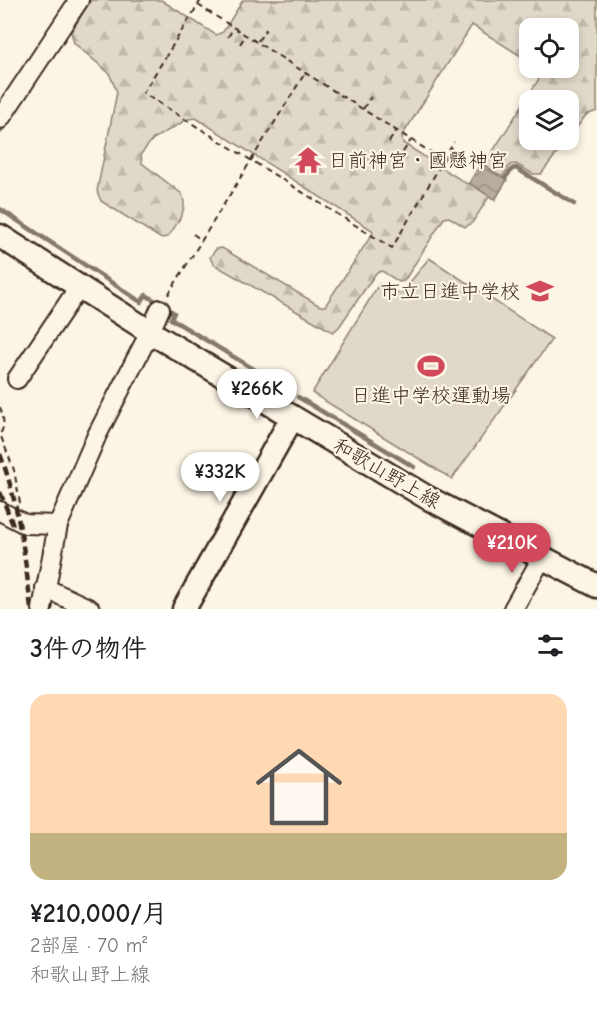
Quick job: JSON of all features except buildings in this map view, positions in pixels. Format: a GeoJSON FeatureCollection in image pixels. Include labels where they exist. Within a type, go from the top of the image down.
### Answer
{"type":"FeatureCollection","features":[{"type":"Feature","properties":{"kind":"main road","name":"和歌山野上線"},"geometry":{"type":"LineString","coordinates":[[0,236],[150,332],[428,498],[597,586]]}},
{"type":"Feature","properties":{"kind":"main road"},"geometry":{"type":"LineString","coordinates":[[184,609],[292,418]]}},
{"type":"Feature","properties":{"kind":"street"},"geometry":{"type":"LineString","coordinates":[[0,119],[79,0]]}},
{"type":"Feature","properties":{"kind":"street"},"geometry":{"type":"LineString","coordinates":[[17,379],[79,287]]}},
{"type":"Feature","properties":{"kind":"street"},"geometry":{"type":"LineString","coordinates":[[42,609],[58,525],[97,435],[162,305]]}},
{"type":"Feature","properties":{"kind":"street"},"geometry":{"type":"LineString","coordinates":[[0,511],[24,524],[58,525]]}},
{"type":"Feature","properties":{"kind":"street"},"geometry":{"type":"LineString","coordinates":[[513,609],[542,558]]}},
{"type":"Feature","properties":{"kind":"street"},"geometry":{"type":"LineString","coordinates":[[45,588],[90,609]]}},
{"type":"Feature","properties":{"kind":"path"},"geometry":{"type":"LineString","coordinates":[[201,0],[143,93],[392,248],[454,142]]}},
{"type":"Feature","properties":{"kind":"path"},"geometry":{"type":"LineString","coordinates":[[198,5],[443,160]]}},
{"type":"Feature","properties":{"kind":"path"},"geometry":{"type":"LineString","coordinates":[[228,37],[234,27]]}},
{"type":"Feature","properties":{"kind":"path"},"geometry":{"type":"LineString","coordinates":[[258,42],[266,29]]}},
{"type":"Feature","properties":{"kind":"path"},"geometry":{"type":"LineString","coordinates":[[240,44],[246,35]]}},
{"type":"Feature","properties":{"kind":"path"},"geometry":{"type":"LineString","coordinates":[[162,305],[305,73]]}},
{"type":"Feature","properties":{"kind":"path"},"geometry":{"type":"LineString","coordinates":[[363,109],[371,97]]}},
{"type":"Feature","properties":{"kind":"path"},"geometry":{"type":"LineString","coordinates":[[389,142],[396,130]]}},
{"type":"Feature","properties":{"kind":"path"},"geometry":{"type":"LineString","coordinates":[[403,152],[411,140]]}},
{"type":"Feature","properties":{"kind":"path"},"geometry":{"type":"LineString","coordinates":[[193,234],[202,240]]}},
{"type":"Feature","properties":{"kind":"path"},"geometry":{"type":"LineString","coordinates":[[0,407],[4,429],[0,434],[14,470],[24,524]]}},
{"type":"Feature","properties":{"kind":"green space","name":"日前神宮・國懸神宮"},"geometry":{"type":"Polygon","coordinates":[[[91,0],[161,0],[216,35],[223,32],[243,0],[597,0],[597,111],[586,115],[579,124],[579,90],[532,90],[540,78],[579,78],[579,18],[519,18],[519,55],[472,25],[402,136],[403,143],[467,184],[474,181],[519,110],[519,150],[559,150],[541,174],[533,174],[516,164],[510,165],[472,223],[465,227],[449,217],[444,218],[404,281],[399,282],[382,271],[376,273],[339,327],[333,332],[213,264],[210,257],[216,249],[222,248],[320,306],[325,306],[373,233],[372,230],[196,118],[188,119],[153,139],[141,154],[142,163],[182,194],[184,200],[183,211],[168,237],[160,238],[101,201],[97,191],[117,92],[109,73],[74,43],[71,32],[91,0]]]}},
{"type":"Feature","properties":{"kind":"green space","name":"日進中学校運動場"},"geometry":{"type":"Polygon","coordinates":[[[429,258],[552,339],[452,479],[312,393],[379,284],[401,294],[429,258]]]}},
{"type":"Feature","properties":{"kind":"water"},"geometry":{"type":"Polygon","coordinates":[[[481,163],[507,180],[495,200],[469,183],[481,163]]]}},
{"type":"Feature","properties":{"kind":"waterway"},"geometry":{"type":"LineString","coordinates":[[0,132],[6,123]]}},
{"type":"Feature","properties":{"kind":"waterway"},"geometry":{"type":"LineString","coordinates":[[506,177],[512,169],[516,168],[574,204]]}},
{"type":"Feature","properties":{"kind":"waterway"},"geometry":{"type":"LineString","coordinates":[[0,209],[141,302],[146,295],[174,313],[171,319],[275,382]]}},
{"type":"Feature","properties":{"kind":"waterway"},"geometry":{"type":"LineString","coordinates":[[298,397],[414,467]]}},
{"type":"Feature","properties":{"kind":"railway"},"geometry":{"type":"LineString","coordinates":[[0,454],[17,511],[31,609]]}},
{"type":"Feature","properties":{"kind":"railway"},"geometry":{"type":"LineString","coordinates":[[0,492],[13,525]]}},
{"type":"Feature","properties":{"kind":"place","name":"日前神宮・國懸神宮"},"geometry":{"type":"Point","coordinates":[308,160]}},
{"type":"Feature","properties":{"kind":"place","name":"市立日進中学校"},"geometry":{"type":"Point","coordinates":[540,291]}},
{"type":"Feature","properties":{"kind":"place","name":"日進中学校運動場"},"geometry":{"type":"Point","coordinates":[431,366]}}]}
